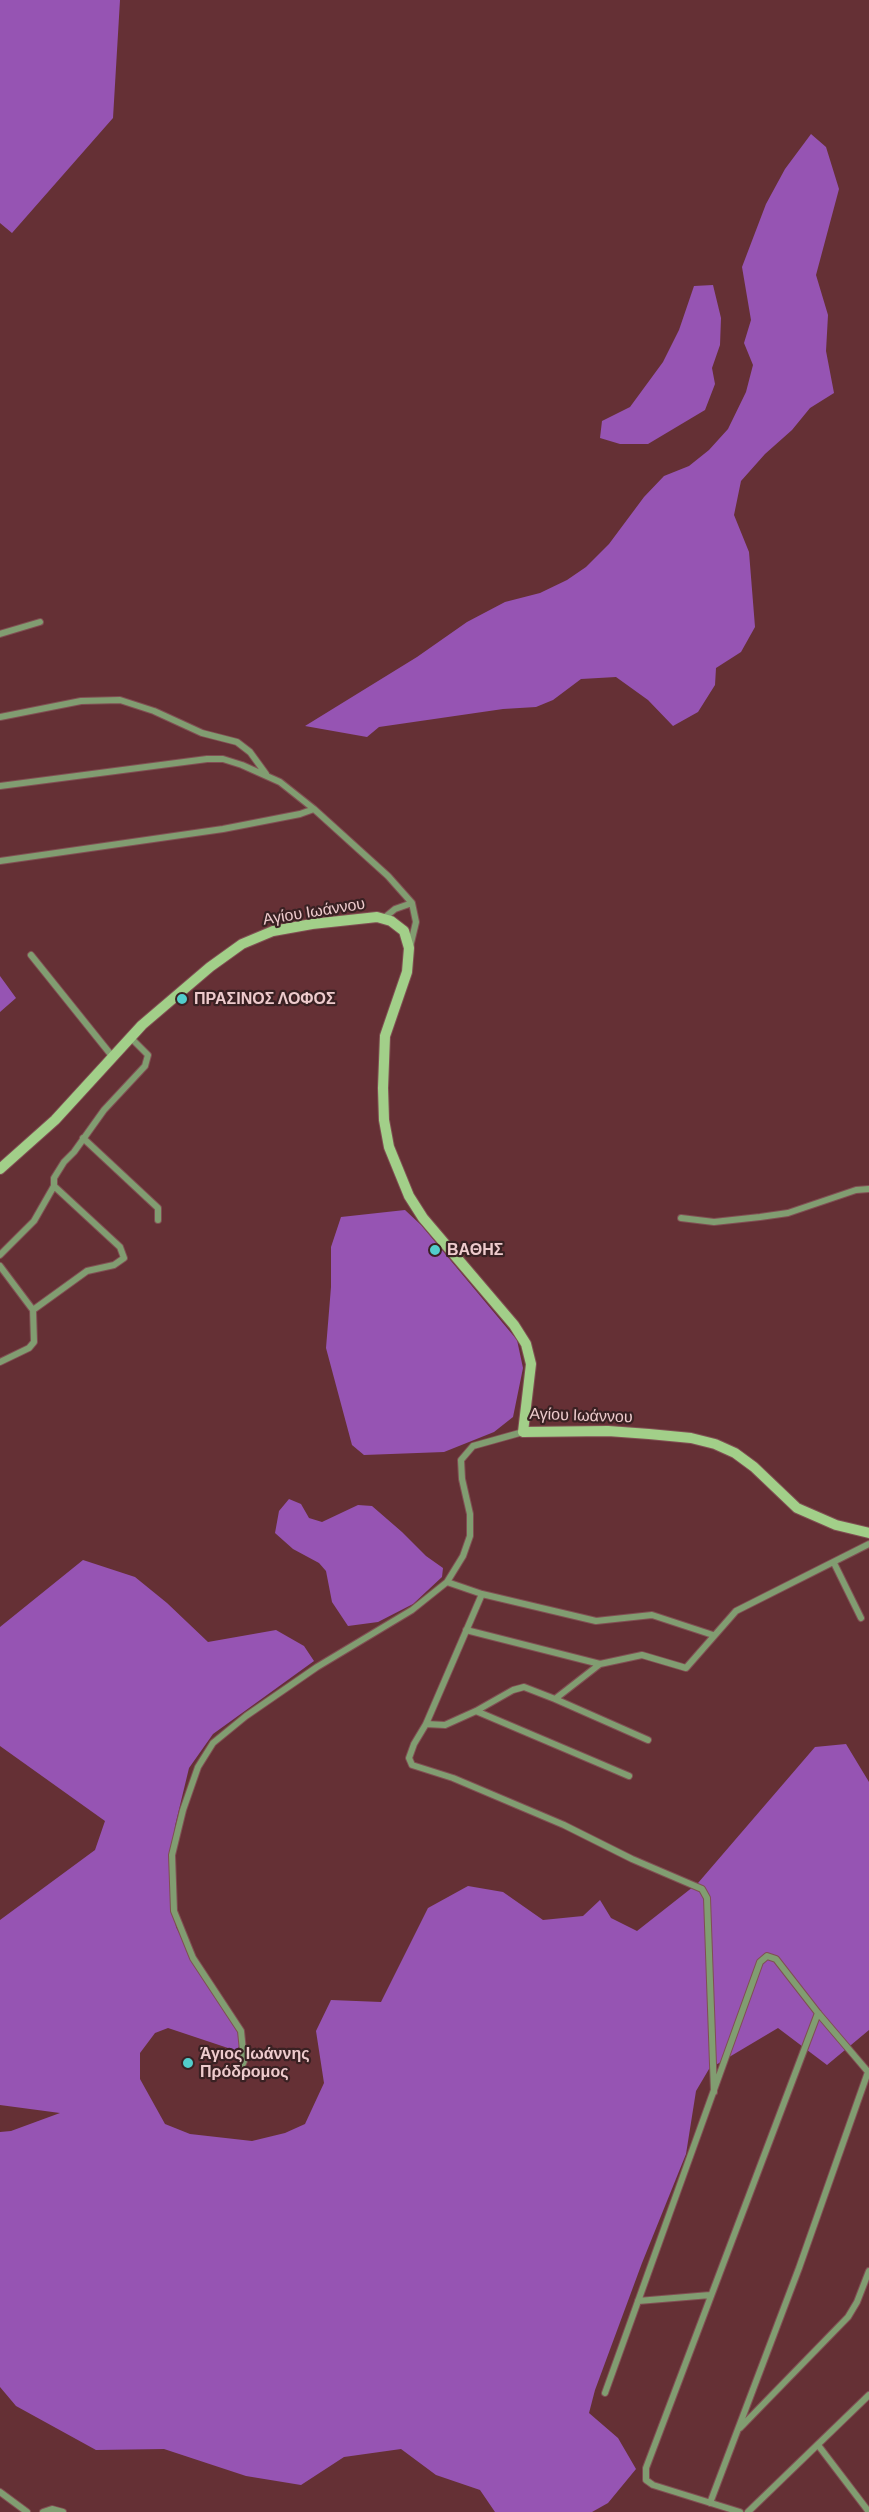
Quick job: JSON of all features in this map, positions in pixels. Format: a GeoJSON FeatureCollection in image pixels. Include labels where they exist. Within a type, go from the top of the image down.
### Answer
{"type":"FeatureCollection","features":[{"type":"Feature","properties":{"kind":"street"},"geometry":{"type":"LineString","coordinates":[[0,634],[40,622]]}},
{"type":"Feature","properties":{"kind":"street"},"geometry":{"type":"LineString","coordinates":[[0,717],[81,701],[120,700],[154,711],[202,733],[237,742],[250,752],[266,774]]}},
{"type":"Feature","properties":{"kind":"street"},"geometry":{"type":"LineString","coordinates":[[0,786],[207,759],[223,759],[266,774],[314,809],[388,876],[412,903],[416,922],[410,948]]}},
{"type":"Feature","properties":{"kind":"street"},"geometry":{"type":"LineString","coordinates":[[0,861],[223,829],[300,814],[314,809]]}},
{"type":"Feature","properties":{"kind":"street"},"geometry":{"type":"LineString","coordinates":[[384,918],[395,909],[412,903]]}},
{"type":"Feature","properties":{"kind":"street","name":"Αγίου Ιωάννου"},"geometry":{"type":"LineString","coordinates":[[0,1169],[55,1120],[130,1037],[210,967],[242,944],[258,937],[312,924],[384,918],[404,931],[410,948],[408,966],[385,1036],[383,1099],[389,1147],[409,1196],[423,1218],[526,1344],[531,1364],[523,1432],[608,1431],[692,1438],[715,1444],[735,1453],[754,1467],[797,1508],[836,1525],[869,1533]]}},
{"type":"Feature","properties":{"kind":"street"},"geometry":{"type":"LineString","coordinates":[[31,955],[112,1056]]}},
{"type":"Feature","properties":{"kind":"street"},"geometry":{"type":"LineString","coordinates":[[0,1255],[34,1221],[54,1186],[58,1171],[104,1110],[148,1061],[148,1055],[130,1037]]}},
{"type":"Feature","properties":{"kind":"street"},"geometry":{"type":"LineString","coordinates":[[83,1138],[158,1208],[158,1220]]}},
{"type":"Feature","properties":{"kind":"street"},"geometry":{"type":"LineString","coordinates":[[33,1310],[87,1271],[114,1265],[124,1258],[120,1247],[54,1186]]}},
{"type":"Feature","properties":{"kind":"street"},"geometry":{"type":"LineString","coordinates":[[681,1218],[714,1222],[788,1213],[856,1190],[869,1189]]}},
{"type":"Feature","properties":{"kind":"street"},"geometry":{"type":"LineString","coordinates":[[0,1266],[33,1310],[34,1342],[33,1345],[0,1362]]}},
{"type":"Feature","properties":{"kind":"street"},"geometry":{"type":"LineString","coordinates":[[239,2073],[244,2061],[241,2031],[193,1958],[174,1911],[172,1855],[183,1809],[198,1767],[213,1743],[246,1716],[317,1667],[412,1610],[447,1582],[463,1556],[470,1536],[470,1514],[462,1479],[461,1460],[473,1446],[523,1432]]}},
{"type":"Feature","properties":{"kind":"street"},"geometry":{"type":"LineString","coordinates":[[555,1699],[600,1664],[642,1655],[686,1668],[693,1663],[713,1635],[736,1611],[869,1544]]}},
{"type":"Feature","properties":{"kind":"street"},"geometry":{"type":"LineString","coordinates":[[834,1563],[861,1618]]}},
{"type":"Feature","properties":{"kind":"street"},"geometry":{"type":"LineString","coordinates":[[447,1582],[482,1594],[596,1621],[652,1615],[713,1635]]}},
{"type":"Feature","properties":{"kind":"street"},"geometry":{"type":"LineString","coordinates":[[482,1594],[412,1751],[410,1758],[412,1765],[453,1778],[564,1825],[632,1859],[702,1889],[707,1898],[714,2092]]}},
{"type":"Feature","properties":{"kind":"street"},"geometry":{"type":"LineString","coordinates":[[466,1630],[600,1664]]}},
{"type":"Feature","properties":{"kind":"street"},"geometry":{"type":"LineString","coordinates":[[426,1724],[445,1725],[477,1711],[513,1690],[524,1687],[648,1740]]}},
{"type":"Feature","properties":{"kind":"street"},"geometry":{"type":"LineString","coordinates":[[477,1711],[629,1776]]}},
{"type":"Feature","properties":{"kind":"street"},"geometry":{"type":"LineString","coordinates":[[605,2393],[760,1962],[767,1956],[776,1959],[818,2013],[869,2072],[799,2268],[710,2503]]}},
{"type":"Feature","properties":{"kind":"street"},"geometry":{"type":"LineString","coordinates":[[740,2512],[653,2485],[646,2480],[646,2468],[818,2013]]}},
{"type":"Feature","properties":{"kind":"street"},"geometry":{"type":"LineString","coordinates":[[737,2431],[848,2317],[857,2302],[869,2271]]}},
{"type":"Feature","properties":{"kind":"street"},"geometry":{"type":"LineString","coordinates":[[638,2301],[710,2295]]}},
{"type":"Feature","properties":{"kind":"street"},"geometry":{"type":"LineString","coordinates":[[748,2512],[869,2395]]}},
{"type":"Feature","properties":{"kind":"street"},"geometry":{"type":"LineString","coordinates":[[818,2445],[869,2512]]}},
{"type":"Feature","properties":{"kind":"street"},"geometry":{"type":"LineString","coordinates":[[0,2492],[27,2512]]}},
{"type":"Feature","properties":{"kind":"street"},"geometry":{"type":"LineString","coordinates":[[43,2512],[52,2509],[63,2512]]}},
{"type":"Feature","properties":{"kind":"shaded area"},"geometry":{"type":"Polygon","coordinates":[[[0,0],[120,0],[113,118],[12,233],[0,223],[0,0]]]}},
{"type":"Feature","properties":{"kind":"shaded area"},"geometry":{"type":"Polygon","coordinates":[[[811,134],[826,147],[839,189],[816,275],[828,315],[826,351],[834,393],[810,408],[792,430],[765,454],[741,481],[734,515],[749,552],[755,627],[741,652],[716,668],[715,685],[698,712],[673,726],[648,700],[616,677],[581,679],[553,700],[536,707],[503,709],[379,727],[367,737],[305,726],[417,657],[467,622],[505,602],[540,593],[567,580],[586,567],[609,544],[644,497],[664,476],[689,466],[709,450],[728,429],[746,392],[753,365],[744,343],[751,320],[742,267],[766,204],[785,169],[811,134]]]}},
{"type":"Feature","properties":{"kind":"shaded area"},"geometry":{"type":"Polygon","coordinates":[[[713,285],[721,318],[720,345],[712,368],[715,384],[705,410],[648,444],[620,444],[600,438],[602,421],[630,407],[663,362],[679,330],[694,286],[713,285]]]}},
{"type":"Feature","properties":{"kind":"shaded area"},"geometry":{"type":"Polygon","coordinates":[[[0,976],[16,998],[0,1012],[0,976]]]}},
{"type":"Feature","properties":{"kind":"shaded area"},"geometry":{"type":"Polygon","coordinates":[[[405,1210],[421,1225],[517,1340],[523,1368],[513,1417],[494,1432],[444,1452],[364,1455],[352,1445],[326,1348],[331,1287],[331,1247],[341,1217],[405,1210]]]}},
{"type":"Feature","properties":{"kind":"shaded area"},"geometry":{"type":"Polygon","coordinates":[[[289,1499],[301,1504],[309,1518],[322,1522],[358,1505],[372,1506],[426,1556],[443,1568],[442,1577],[413,1604],[378,1622],[348,1626],[332,1602],[326,1571],[319,1563],[293,1549],[275,1533],[279,1511],[289,1499]]]}},
{"type":"Feature","properties":{"kind":"shaded area"},"geometry":{"type":"Polygon","coordinates":[[[83,1560],[135,1577],[167,1603],[208,1642],[276,1630],[304,1646],[314,1661],[213,1734],[189,1768],[175,1826],[170,1877],[176,1927],[196,1965],[242,2039],[237,2051],[168,2028],[155,2033],[140,2053],[140,2079],[165,2124],[190,2134],[252,2141],[285,2133],[305,2124],[324,2083],[316,2031],[331,2000],[381,2002],[428,1908],[468,1886],[503,1892],[543,1920],[583,1916],[600,1900],[611,1918],[637,1931],[698,1883],[815,1747],[846,1744],[869,1782],[869,2030],[827,2065],[778,2028],[709,2069],[696,2091],[686,2154],[642,2263],[595,2390],[589,2413],[618,2438],[636,2469],[608,2503],[592,2512],[495,2512],[480,2490],[436,2475],[401,2449],[344,2457],[301,2485],[246,2476],[164,2449],[96,2450],[16,2406],[0,2387],[0,2132],[11,2131],[60,2113],[0,2105],[0,1920],[95,1850],[105,1821],[0,1746],[0,1627],[83,1560]]]}},
{"type":"Feature","properties":{"kind":"place","name":"ΠΡΑΣΙΝΟΣ ΛΟΦΟΣ"},"geometry":{"type":"Point","coordinates":[182,999]}},
{"type":"Feature","properties":{"kind":"place","name":"ΒΑΘΗΣ"},"geometry":{"type":"Point","coordinates":[435,1250]}},
{"type":"Feature","properties":{"kind":"place","name":"Άγιος Ιωάννης Πρόδρομος"},"geometry":{"type":"Point","coordinates":[188,2063]}}]}
